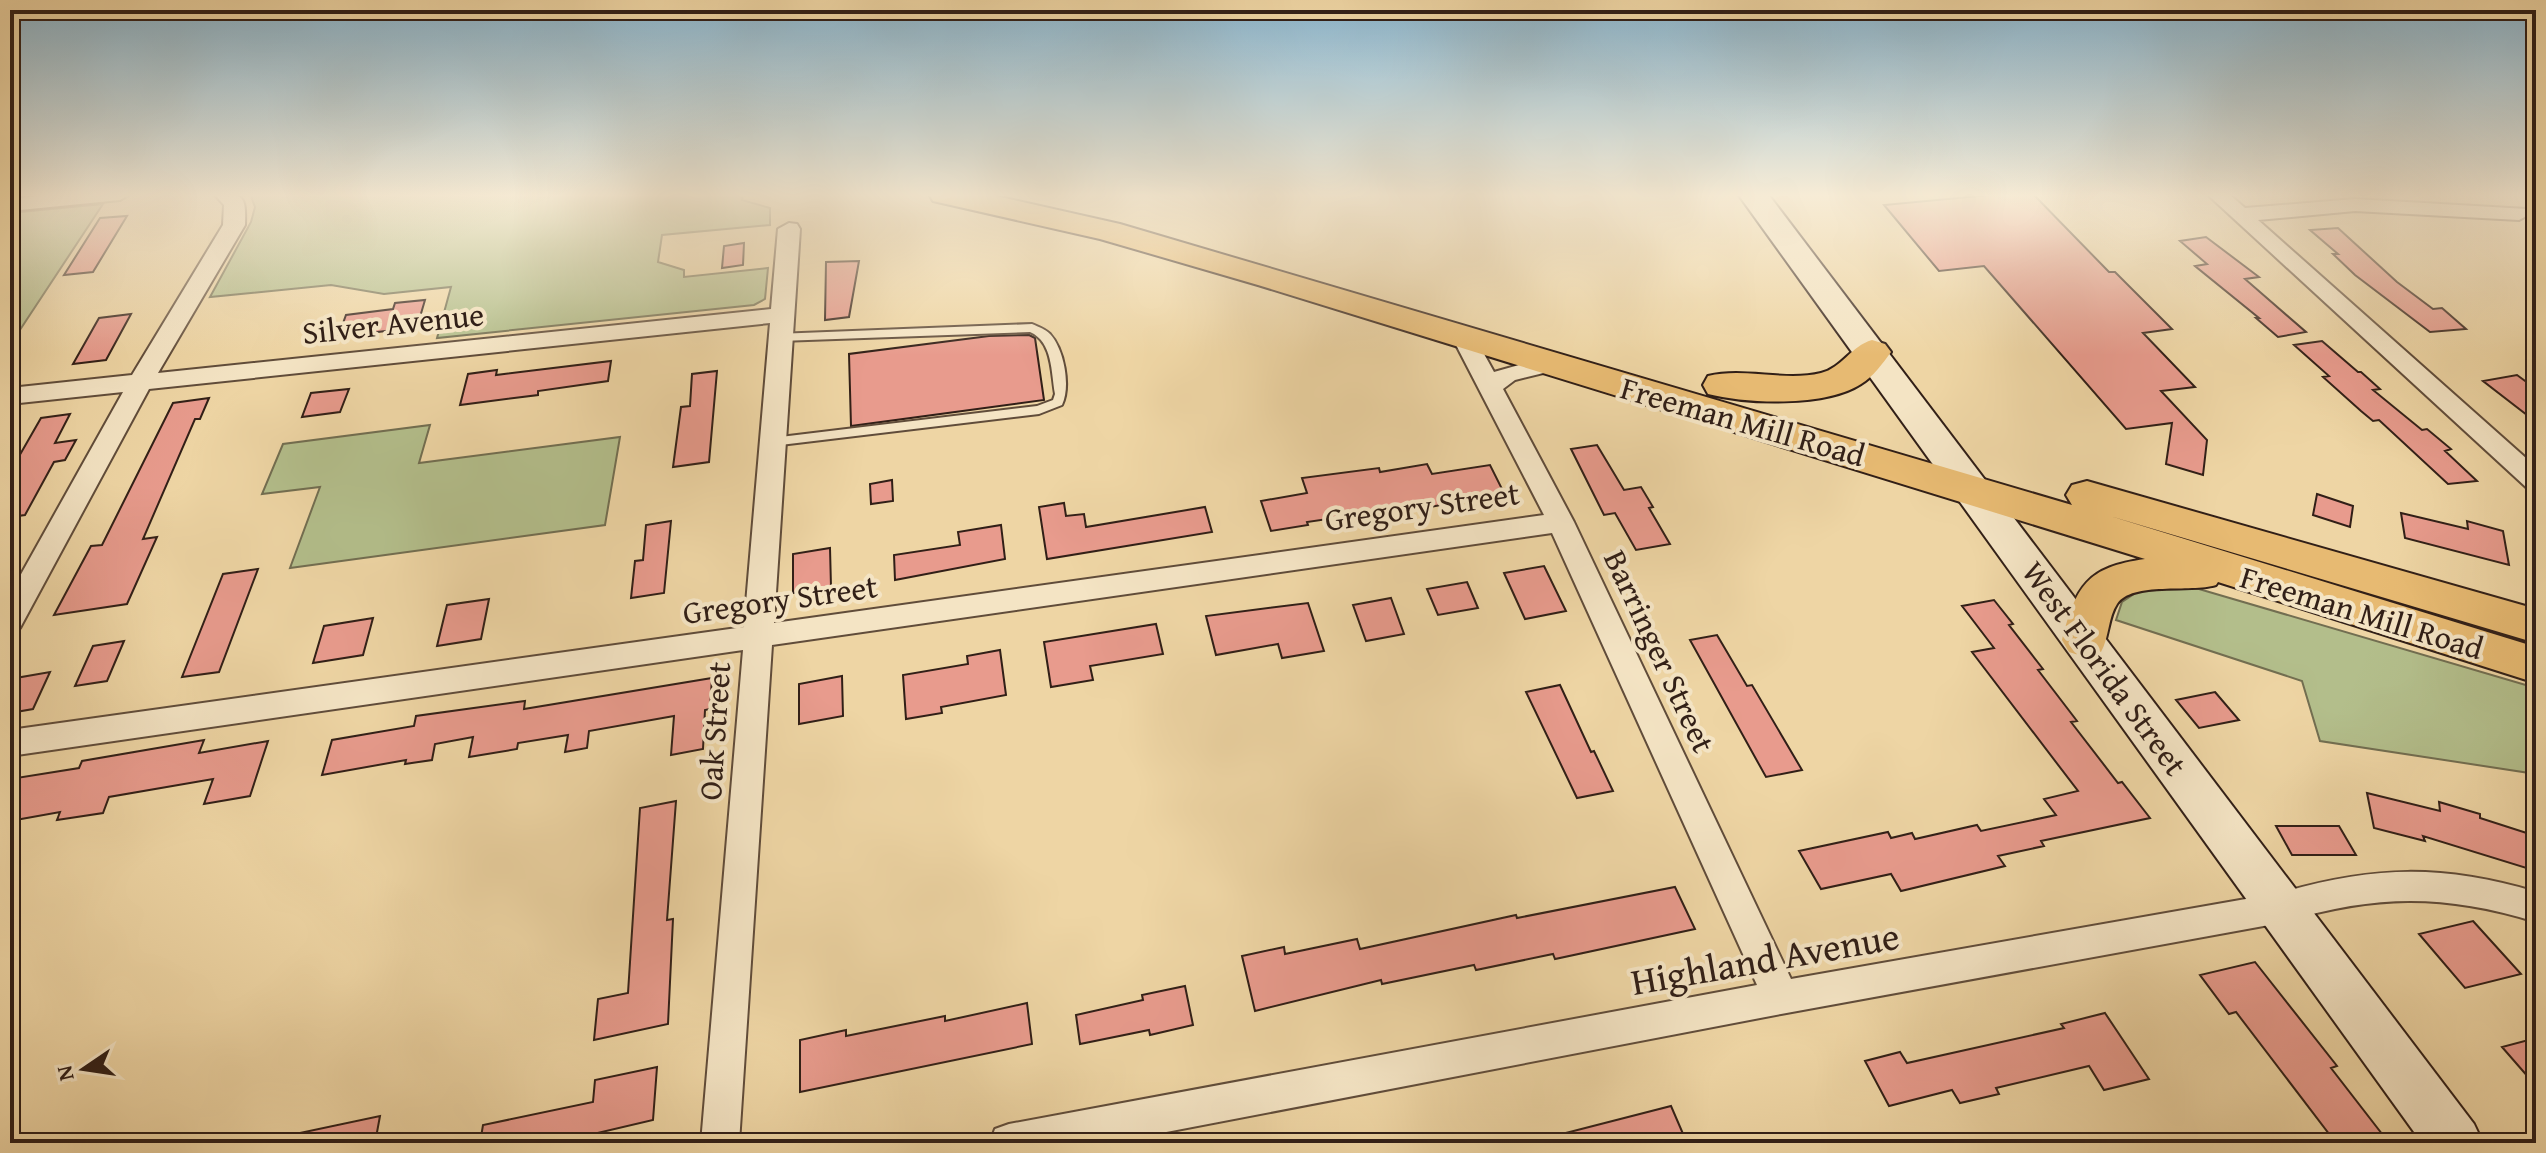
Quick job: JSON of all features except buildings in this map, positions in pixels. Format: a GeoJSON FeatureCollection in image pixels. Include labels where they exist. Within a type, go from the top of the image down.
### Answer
{"type":"FeatureCollection","features":[{"type":"Feature","properties":{"kind":"main road","name":"Freeman Mill Road"},"geometry":{"type":"LineString","coordinates":[[1164,248],[1973,489],[2536,665]]}},
{"type":"Feature","properties":{"kind":"main road","name":"Freeman Mill Road"},"geometry":{"type":"LineString","coordinates":[[1262,248],[2536,626]]}},
{"type":"Feature","properties":{"kind":"main road","name":"West Florida Street"},"geometry":{"type":"LineString","coordinates":[[1794,248],[2455,1143]]}},
{"type":"Feature","properties":{"kind":"main road"},"geometry":{"type":"LineString","coordinates":[[1722,385],[1794,388],[1825,385],[1848,376],[1872,352]]}},
{"type":"Feature","properties":{"kind":"main road"},"geometry":{"type":"LineString","coordinates":[[2085,640],[2092,611],[2102,591],[2113,583],[2138,575],[2242,575]]}},
{"type":"Feature","properties":{"kind":"street"},"geometry":{"type":"LineString","coordinates":[[10,620],[221,248]]}},
{"type":"Feature","properties":{"kind":"street","name":"Oak Street"},"geometry":{"type":"LineString","coordinates":[[720,1143],[787,248]]}},
{"type":"Feature","properties":{"kind":"street"},"geometry":{"type":"LineString","coordinates":[[2276,248],[2536,482]]}},
{"type":"Feature","properties":{"kind":"street","name":"Silver Avenue"},"geometry":{"type":"LineString","coordinates":[[10,396],[781,326]]}},
{"type":"Feature","properties":{"kind":"street","name":"Barringer Street"},"geometry":{"type":"LineString","coordinates":[[1465,339],[1561,522],[1781,997]]}},
{"type":"Feature","properties":{"kind":"street"},"geometry":{"type":"LineString","coordinates":[[1490,387],[1507,374],[1551,364]]}},
{"type":"Feature","properties":{"kind":"street","name":"Gregory Street"},"geometry":{"type":"LineString","coordinates":[[10,743],[757,639],[1561,522]]}},
{"type":"Feature","properties":{"kind":"street","name":"Highland Avenue"},"geometry":{"type":"LineString","coordinates":[[1009,1143],[1781,997],[2280,908],[2346,890],[2423,885],[2507,897],[2536,907]]}},
{"type":"Feature","properties":{"kind":"lane"},"geometry":{"type":"LineString","coordinates":[[772,442],[1039,410],[1058,402],[1061,394],[1051,340],[1032,328],[781,326]]}},
{"type":"Feature","properties":{"kind":"green space"},"geometry":{"type":"Polygon","coordinates":[[[10,248],[74,248],[10,345],[10,248]]]}},
{"type":"Feature","properties":{"kind":"green space"},"geometry":{"type":"Polygon","coordinates":[[[237,248],[660,248],[658,262],[684,270],[684,277],[768,268],[765,299],[754,305],[437,338],[451,287],[384,294],[331,285],[210,297],[237,248]]]}},
{"type":"Feature","properties":{"kind":"green space"},"geometry":{"type":"Polygon","coordinates":[[[430,425],[419,463],[620,437],[605,525],[290,568],[320,487],[262,494],[283,444],[430,425]]]}},
{"type":"Feature","properties":{"kind":"green space"},"geometry":{"type":"Polygon","coordinates":[[[2164,586],[2199,589],[2536,688],[2536,774],[2320,741],[2302,681],[2116,620],[2122,602],[2140,590],[2164,586]]]}}]}
